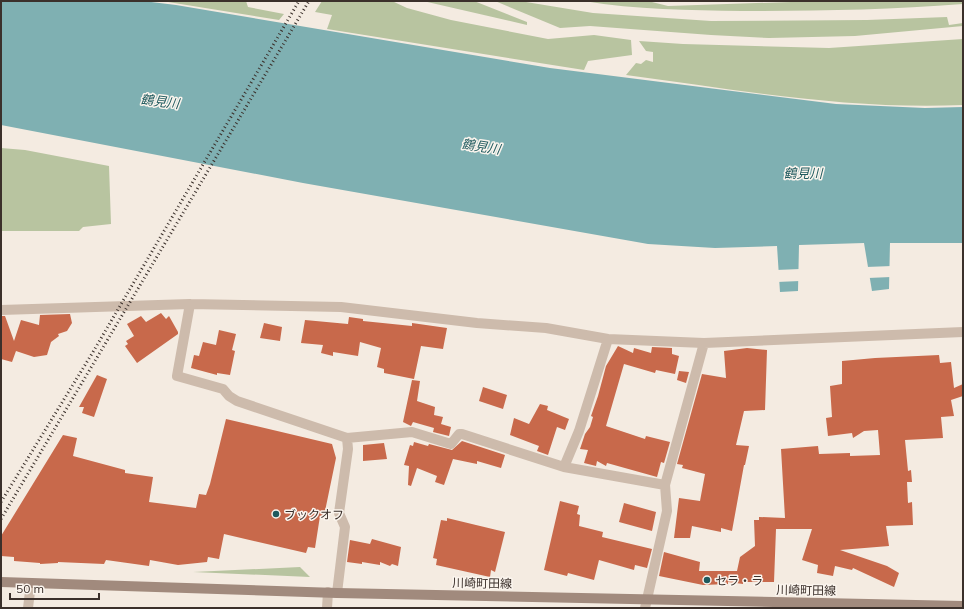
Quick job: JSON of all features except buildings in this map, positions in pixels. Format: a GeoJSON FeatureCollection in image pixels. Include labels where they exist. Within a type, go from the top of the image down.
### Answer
{"type":"FeatureCollection","features":[{"type":"Feature","properties":{"kind":"main road","name":"川崎町田線"},"geometry":{"type":"LineString","coordinates":[[1,582],[646,604],[963,606]]}},
{"type":"Feature","properties":{"kind":"street"},"geometry":{"type":"LineString","coordinates":[[190,304],[177,376],[223,389],[229,396],[237,401],[347,438],[412,432],[451,444],[459,434],[462,434],[564,467],[665,485]]}},
{"type":"Feature","properties":{"kind":"street"},"geometry":{"type":"LineString","coordinates":[[1,310],[190,304],[340,307],[477,323],[546,328],[608,339],[704,343],[963,332]]}},
{"type":"Feature","properties":{"kind":"street"},"geometry":{"type":"LineString","coordinates":[[564,467],[579,431],[608,339]]}},
{"type":"Feature","properties":{"kind":"street"},"geometry":{"type":"LineString","coordinates":[[646,604],[667,511],[665,485],[704,343]]}},
{"type":"Feature","properties":{"kind":"street"},"geometry":{"type":"LineString","coordinates":[[327,608],[333,593],[345,527],[339,513],[348,449],[347,438]]}},
{"type":"Feature","properties":{"kind":"street"},"geometry":{"type":"LineString","coordinates":[[28,608],[31,583]]}},
{"type":"Feature","properties":{"kind":"green space"},"geometry":{"type":"Polygon","coordinates":[[[162,1],[246,1],[248,7],[284,14],[279,20],[162,1]]]}},
{"type":"Feature","properties":{"kind":"green space"},"geometry":{"type":"Polygon","coordinates":[[[322,1],[392,1],[407,8],[451,20],[548,39],[594,35],[631,40],[632,55],[588,61],[584,70],[327,29],[332,15],[315,12],[322,1]]]}},
{"type":"Feature","properties":{"kind":"green space"},"geometry":{"type":"Polygon","coordinates":[[[423,1],[474,1],[527,22],[527,25],[423,1]]]}},
{"type":"Feature","properties":{"kind":"green space"},"geometry":{"type":"Polygon","coordinates":[[[495,1],[520,1],[593,13],[711,21],[867,20],[947,17],[949,25],[963,23],[963,26],[855,36],[769,38],[590,26],[560,28],[495,1]]]}},
{"type":"Feature","properties":{"kind":"green space"},"geometry":{"type":"Polygon","coordinates":[[[584,1],[648,1],[668,6],[820,1],[963,1],[963,4],[852,10],[742,11],[643,8],[584,1]]]}},
{"type":"Feature","properties":{"kind":"green space"},"geometry":{"type":"Polygon","coordinates":[[[963,39],[963,105],[878,105],[836,102],[794,98],[626,75],[636,63],[641,64],[646,60],[653,62],[653,52],[646,51],[639,41],[683,44],[829,48],[963,39]]]}},
{"type":"Feature","properties":{"kind":"green space"},"geometry":{"type":"Polygon","coordinates":[[[1,148],[25,150],[109,166],[111,224],[83,227],[79,231],[1,231],[1,148]]]}},
{"type":"Feature","properties":{"kind":"green space"},"geometry":{"type":"Polygon","coordinates":[[[300,567],[310,577],[193,572],[300,567]]]}},
{"type":"Feature","properties":{"kind":"water","name":"鶴見川"},"geometry":{"type":"Polygon","coordinates":[[[1,1],[143,1],[176,5],[550,68],[836,104],[925,108],[963,107],[963,243],[890,243],[889,289],[872,291],[864,243],[799,245],[798,291],[780,292],[777,246],[715,248],[648,244],[303,183],[1,125],[1,1]]]}},
{"type":"Feature","properties":{"kind":"pier"},"geometry":{"type":"Polygon","coordinates":[[[892,266],[891,277],[868,278],[866,267],[892,266]]]}},
{"type":"Feature","properties":{"kind":"pier"},"geometry":{"type":"Polygon","coordinates":[[[800,269],[800,281],[777,282],[776,270],[800,269]]]}},
{"type":"Feature","properties":{"kind":"railway"},"geometry":{"type":"LineString","coordinates":[[1,502],[93,352],[299,1]]}},
{"type":"Feature","properties":{"kind":"railway"},"geometry":{"type":"LineString","coordinates":[[1,519],[309,1]]}},
{"type":"Feature","properties":{"kind":"place","name":"ブックオフ"},"geometry":{"type":"Point","coordinates":[276,514]}},
{"type":"Feature","properties":{"kind":"place","name":"セラ・ラ"},"geometry":{"type":"Point","coordinates":[707,580]}}]}
